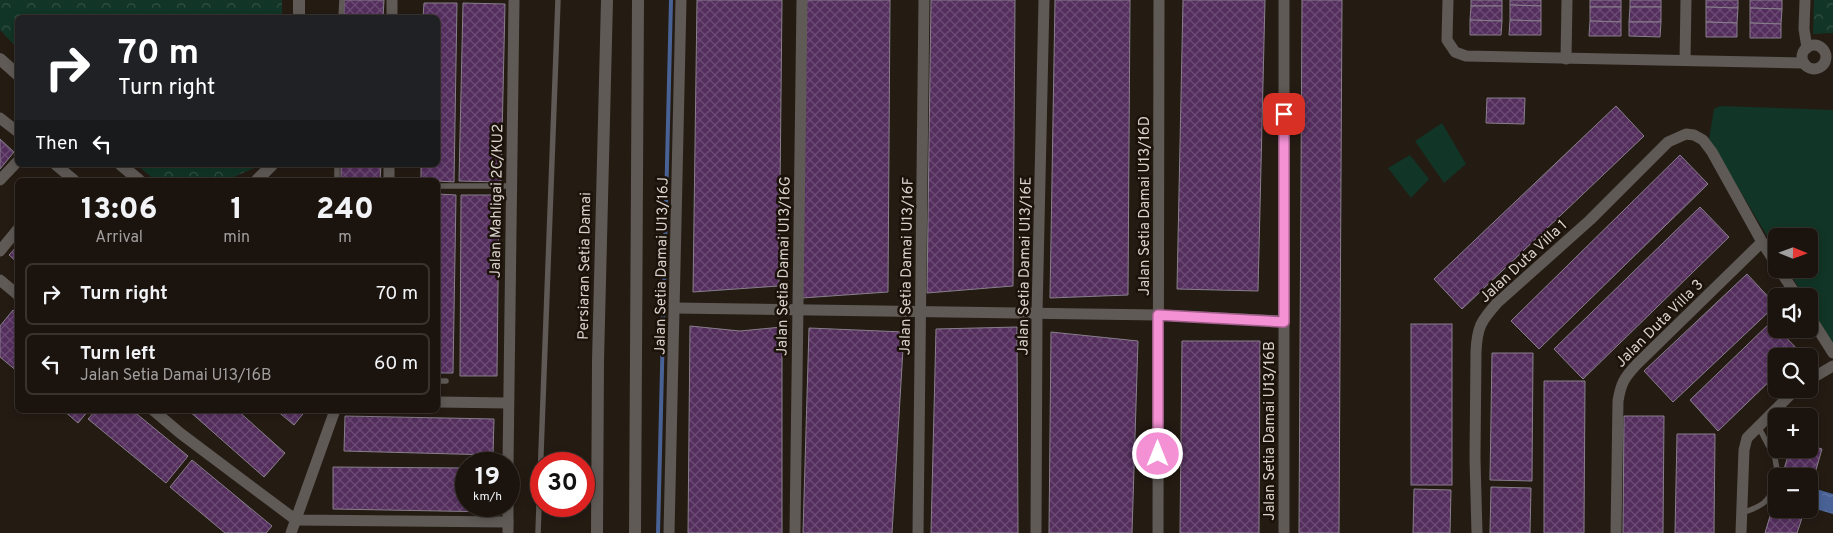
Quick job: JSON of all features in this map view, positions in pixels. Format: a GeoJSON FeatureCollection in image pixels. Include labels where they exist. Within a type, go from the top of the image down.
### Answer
{"type":"FeatureCollection","features":[{"type":"Feature","properties":{"kind":"street"},"geometry":{"type":"LineString","coordinates":[[299,0],[299,15]]}},
{"type":"Feature","properties":{"kind":"street"},"geometry":{"type":"LineString","coordinates":[[392,0],[392,15]]}},
{"type":"Feature","properties":{"kind":"street","name":"Jalan Mahligai 2C/KU2"},"geometry":{"type":"LineString","coordinates":[[508,452],[514,0]]}},
{"type":"Feature","properties":{"kind":"street","name":"Persiaran Setia Damai"},"geometry":{"type":"LineString","coordinates":[[597,533],[598,362],[607,0]]}},
{"type":"Feature","properties":{"kind":"street"},"geometry":{"type":"LineString","coordinates":[[635,533],[638,0]]}},
{"type":"Feature","properties":{"kind":"street","name":"Jalan Setia Damai U13/16J"},"geometry":{"type":"LineString","coordinates":[[669,533],[681,0]]}},
{"type":"Feature","properties":{"kind":"street","name":"Jalan Setia Damai U13/16G"},"geometry":{"type":"LineString","coordinates":[[795,533],[802,0]]}},
{"type":"Feature","properties":{"kind":"street","name":"Jalan Setia Damai U13/16F"},"geometry":{"type":"LineString","coordinates":[[918,533],[924,0]]}},
{"type":"Feature","properties":{"kind":"street","name":"Jalan Setia Damai U13/16E"},"geometry":{"type":"LineString","coordinates":[[1036,533],[1037,314],[1044,0]]}},
{"type":"Feature","properties":{"kind":"street","name":"Jalan Setia Damai U13/16D"},"geometry":{"type":"LineString","coordinates":[[1158,533],[1159,0]]}},
{"type":"Feature","properties":{"kind":"street","name":"Jalan Setia Damai U13/16B"},"geometry":{"type":"LineString","coordinates":[[1284,0],[1284,533]]}},
{"type":"Feature","properties":{"kind":"street"},"geometry":{"type":"LineString","coordinates":[[1448,0],[1447,40],[1455,52],[1466,56],[1804,63]]}},
{"type":"Feature","properties":{"kind":"street"},"geometry":{"type":"LineString","coordinates":[[1566,59],[1567,0]]}},
{"type":"Feature","properties":{"kind":"street"},"geometry":{"type":"LineString","coordinates":[[1685,60],[1686,0]]}},
{"type":"Feature","properties":{"kind":"street"},"geometry":{"type":"LineString","coordinates":[[1805,0],[1804,29],[1807,48],[1803,54],[1804,63],[1810,69],[1833,69]]}},
{"type":"Feature","properties":{"kind":"street"},"geometry":{"type":"LineString","coordinates":[[1807,48],[1818,46],[1829,51],[1826,61],[1818,68]]}},
{"type":"Feature","properties":{"kind":"street"},"geometry":{"type":"LineString","coordinates":[[0,59],[15,72]]}},
{"type":"Feature","properties":{"kind":"street"},"geometry":{"type":"LineString","coordinates":[[0,118],[15,130]]}},
{"type":"Feature","properties":{"kind":"street","name":"Jalan Duta Villa 1"},"geometry":{"type":"LineString","coordinates":[[1477,533],[1475,459],[1477,335],[1483,319],[1497,303],[1590,220],[1668,142],[1686,134],[1694,135],[1702,140],[1712,152],[1762,242]]}},
{"type":"Feature","properties":{"kind":"street"},"geometry":{"type":"LineString","coordinates":[[0,180],[15,164]]}},
{"type":"Feature","properties":{"kind":"street"},"geometry":{"type":"LineString","coordinates":[[123,167],[137,178]]}},
{"type":"Feature","properties":{"kind":"street"},"geometry":{"type":"LineString","coordinates":[[259,178],[270,167]]}},
{"type":"Feature","properties":{"kind":"street"},"geometry":{"type":"LineString","coordinates":[[0,251],[15,234]]}},
{"type":"Feature","properties":{"kind":"street"},"geometry":{"type":"LineString","coordinates":[[1762,242],[1768,251]]}},
{"type":"Feature","properties":{"kind":"street","name":"Jalan Duta Villa 3"},"geometry":{"type":"LineString","coordinates":[[1616,533],[1618,401],[1620,386],[1624,378],[1762,242]]}},
{"type":"Feature","properties":{"kind":"street"},"geometry":{"type":"LineString","coordinates":[[0,280],[15,292]]}},
{"type":"Feature","properties":{"kind":"street"},"geometry":{"type":"LineString","coordinates":[[675,308],[1158,315],[1284,322]]}},
{"type":"Feature","properties":{"kind":"street"},"geometry":{"type":"LineString","coordinates":[[1818,329],[1833,353]]}},
{"type":"Feature","properties":{"kind":"street"},"geometry":{"type":"LineString","coordinates":[[1818,375],[1833,366]]}},
{"type":"Feature","properties":{"kind":"street"},"geometry":{"type":"LineString","coordinates":[[1741,533],[1744,450],[1747,438],[1787,398]]}},
{"type":"Feature","properties":{"kind":"street"},"geometry":{"type":"LineString","coordinates":[[440,402],[508,403]]}},
{"type":"Feature","properties":{"kind":"street"},"geometry":{"type":"LineString","coordinates":[[157,413],[180,433],[296,520],[508,528]]}},
{"type":"Feature","properties":{"kind":"street"},"geometry":{"type":"LineString","coordinates":[[291,533],[334,413]]}},
{"type":"Feature","properties":{"kind":"lane"},"geometry":{"type":"LineString","coordinates":[[341,15],[342,0]]}},
{"type":"Feature","properties":{"kind":"lane"},"geometry":{"type":"LineString","coordinates":[[538,533],[558,0]]}},
{"type":"Feature","properties":{"kind":"lane"},"geometry":{"type":"LineString","coordinates":[[440,186],[511,186]]}},
{"type":"Feature","properties":{"kind":"lane"},"geometry":{"type":"LineString","coordinates":[[440,381],[446,380]]}},
{"type":"Feature","properties":{"kind":"lane"},"geometry":{"type":"LineString","coordinates":[[1758,426],[1775,458],[1777,468]]}},
{"type":"Feature","properties":{"kind":"lane"},"geometry":{"type":"LineString","coordinates":[[1742,513],[1761,507],[1768,499]]}},
{"type":"Feature","properties":{"kind":"green space"},"geometry":{"type":"Polygon","coordinates":[[[0,0],[282,0],[282,15],[15,15],[15,46],[0,30],[0,0]]]}},
{"type":"Feature","properties":{"kind":"green space"},"geometry":{"type":"Polygon","coordinates":[[[1814,0],[1833,0],[1833,33],[1813,34],[1814,0]]]}},
{"type":"Feature","properties":{"kind":"green space"},"geometry":{"type":"Polygon","coordinates":[[[1720,106],[1833,110],[1833,345],[1818,320],[1818,288],[1799,288],[1793,278],[1818,278],[1818,228],[1768,228],[1768,238],[1709,139],[1714,109],[1720,106]]]}},
{"type":"Feature","properties":{"kind":"green space"},"geometry":{"type":"Polygon","coordinates":[[[1442,123],[1466,164],[1444,183],[1415,141],[1442,123]]]}},
{"type":"Feature","properties":{"kind":"green space"},"geometry":{"type":"Polygon","coordinates":[[[1410,155],[1429,179],[1411,198],[1388,168],[1410,155]]]}},
{"type":"Feature","properties":{"kind":"green space"},"geometry":{"type":"Polygon","coordinates":[[[139,167],[255,167],[232,178],[153,178],[139,167]]]}},
{"type":"Feature","properties":{"kind":"water"},"geometry":{"type":"Polygon","coordinates":[[[1818,490],[1833,494],[1833,514],[1818,510],[1818,490]]]}},
{"type":"Feature","properties":{"kind":"building"},"geometry":{"type":"Polygon","coordinates":[[[344,0],[384,0],[383,15],[344,15],[344,0]]]}},
{"type":"Feature","properties":{"kind":"building"},"geometry":{"type":"Polygon","coordinates":[[[697,0],[782,0],[779,286],[693,292],[697,0]]]}},
{"type":"Feature","properties":{"kind":"building"},"geometry":{"type":"Polygon","coordinates":[[[806,0],[890,0],[888,292],[802,298],[806,0]]]}},
{"type":"Feature","properties":{"kind":"building"},"geometry":{"type":"Polygon","coordinates":[[[931,0],[1015,0],[1013,286],[927,293],[931,0]]]}},
{"type":"Feature","properties":{"kind":"building"},"geometry":{"type":"Polygon","coordinates":[[[1055,0],[1130,0],[1128,295],[1050,298],[1055,0]]]}},
{"type":"Feature","properties":{"kind":"building"},"geometry":{"type":"Polygon","coordinates":[[[1183,0],[1265,0],[1258,291],[1177,289],[1183,0]]]}},
{"type":"Feature","properties":{"kind":"building"},"geometry":{"type":"Polygon","coordinates":[[[1302,0],[1342,0],[1339,533],[1299,533],[1302,0]]]}},
{"type":"Feature","properties":{"kind":"building"},"geometry":{"type":"Polygon","coordinates":[[[1471,0],[1502,0],[1502,6],[1471,6],[1471,0]]]}},
{"type":"Feature","properties":{"kind":"building"},"geometry":{"type":"Polygon","coordinates":[[[1510,0],[1541,0],[1541,6],[1510,5],[1510,0]]]}},
{"type":"Feature","properties":{"kind":"building"},"geometry":{"type":"Polygon","coordinates":[[[1590,0],[1621,0],[1621,7],[1590,7],[1590,0]]]}},
{"type":"Feature","properties":{"kind":"building"},"geometry":{"type":"Polygon","coordinates":[[[1630,0],[1661,0],[1661,7],[1630,7],[1630,0]]]}},
{"type":"Feature","properties":{"kind":"building"},"geometry":{"type":"Polygon","coordinates":[[[1706,0],[1738,0],[1738,8],[1706,7],[1706,0]]]}},
{"type":"Feature","properties":{"kind":"building"},"geometry":{"type":"Polygon","coordinates":[[[1750,0],[1782,0],[1782,9],[1750,8],[1750,0]]]}},
{"type":"Feature","properties":{"kind":"building"},"geometry":{"type":"Polygon","coordinates":[[[424,3],[457,3],[454,182],[440,181],[440,178],[421,178],[421,167],[440,167],[440,15],[423,15],[424,3]]]}},
{"type":"Feature","properties":{"kind":"building"},"geometry":{"type":"Polygon","coordinates":[[[463,3],[505,4],[501,182],[459,181],[463,3]]]}},
{"type":"Feature","properties":{"kind":"building"},"geometry":{"type":"Polygon","coordinates":[[[1510,5],[1541,6],[1541,21],[1510,20],[1510,5]]]}},
{"type":"Feature","properties":{"kind":"building"},"geometry":{"type":"Polygon","coordinates":[[[1471,6],[1502,6],[1502,21],[1470,20],[1471,6]]]}},
{"type":"Feature","properties":{"kind":"building"},"geometry":{"type":"Polygon","coordinates":[[[1590,7],[1621,7],[1621,22],[1590,21],[1590,7]]]}},
{"type":"Feature","properties":{"kind":"building"},"geometry":{"type":"Polygon","coordinates":[[[1630,7],[1661,7],[1661,22],[1629,22],[1630,7]]]}},
{"type":"Feature","properties":{"kind":"building"},"geometry":{"type":"Polygon","coordinates":[[[1706,7],[1738,8],[1737,23],[1706,22],[1706,7]]]}},
{"type":"Feature","properties":{"kind":"building"},"geometry":{"type":"Polygon","coordinates":[[[1750,8],[1782,9],[1781,24],[1750,23],[1750,8]]]}},
{"type":"Feature","properties":{"kind":"building"},"geometry":{"type":"Polygon","coordinates":[[[1470,20],[1502,21],[1501,35],[1470,35],[1470,20]]]}},
{"type":"Feature","properties":{"kind":"building"},"geometry":{"type":"Polygon","coordinates":[[[1510,20],[1541,21],[1541,35],[1509,35],[1510,20]]]}},
{"type":"Feature","properties":{"kind":"building"},"geometry":{"type":"Polygon","coordinates":[[[1590,21],[1621,22],[1621,36],[1589,36],[1590,21]]]}},
{"type":"Feature","properties":{"kind":"building"},"geometry":{"type":"Polygon","coordinates":[[[1629,22],[1661,22],[1660,37],[1629,36],[1629,22]]]}},
{"type":"Feature","properties":{"kind":"building"},"geometry":{"type":"Polygon","coordinates":[[[1706,22],[1737,23],[1737,37],[1706,37],[1706,22]]]}},
{"type":"Feature","properties":{"kind":"building"},"geometry":{"type":"Polygon","coordinates":[[[1750,23],[1781,24],[1781,38],[1750,38],[1750,23]]]}},
{"type":"Feature","properties":{"kind":"building"},"geometry":{"type":"Polygon","coordinates":[[[1487,98],[1525,98],[1524,124],[1486,123],[1487,98]]]}},
{"type":"Feature","properties":{"kind":"building"},"geometry":{"type":"Polygon","coordinates":[[[1616,106],[1644,136],[1462,309],[1434,279],[1616,106]]]}},
{"type":"Feature","properties":{"kind":"building"},"geometry":{"type":"Polygon","coordinates":[[[0,139],[14,152],[0,169],[0,139]]]}},
{"type":"Feature","properties":{"kind":"building"},"geometry":{"type":"Polygon","coordinates":[[[1680,155],[1708,184],[1539,349],[1511,321],[1680,155]]]}},
{"type":"Feature","properties":{"kind":"building"},"geometry":{"type":"Polygon","coordinates":[[[341,167],[381,167],[380,178],[341,178],[341,167]]]}},
{"type":"Feature","properties":{"kind":"building"},"geometry":{"type":"Polygon","coordinates":[[[440,194],[456,195],[453,373],[440,373],[440,194]]]}},
{"type":"Feature","properties":{"kind":"building"},"geometry":{"type":"Polygon","coordinates":[[[461,195],[499,195],[497,376],[460,376],[461,195]]]}},
{"type":"Feature","properties":{"kind":"building"},"geometry":{"type":"Polygon","coordinates":[[[1700,207],[1729,237],[1583,379],[1554,349],[1700,207]]]}},
{"type":"Feature","properties":{"kind":"building"},"geometry":{"type":"Polygon","coordinates":[[[15,248],[15,260],[9,255],[15,248]]]}},
{"type":"Feature","properties":{"kind":"building"},"geometry":{"type":"Polygon","coordinates":[[[1747,274],[1768,296],[1768,313],[1673,402],[1644,371],[1747,274]]]}},
{"type":"Feature","properties":{"kind":"building"},"geometry":{"type":"Polygon","coordinates":[[[13,310],[15,312],[15,370],[0,357],[0,326],[13,310]]]}},
{"type":"Feature","properties":{"kind":"building"},"geometry":{"type":"Polygon","coordinates":[[[1411,324],[1452,324],[1452,485],[1411,485],[1411,324]]]}},
{"type":"Feature","properties":{"kind":"building"},"geometry":{"type":"Polygon","coordinates":[[[1768,325],[1768,338],[1787,338],[1796,348],[1768,348],[1768,383],[1718,431],[1690,400],[1768,325]]]}},
{"type":"Feature","properties":{"kind":"building"},"geometry":{"type":"Polygon","coordinates":[[[690,326],[740,331],[782,327],[782,533],[688,533],[690,326]]]}},
{"type":"Feature","properties":{"kind":"building"},"geometry":{"type":"Polygon","coordinates":[[[1017,327],[1018,533],[931,533],[936,329],[1017,327]]]}},
{"type":"Feature","properties":{"kind":"building"},"geometry":{"type":"Polygon","coordinates":[[[809,328],[904,332],[892,533],[803,533],[809,328]]]}},
{"type":"Feature","properties":{"kind":"building"},"geometry":{"type":"Polygon","coordinates":[[[1051,332],[1138,341],[1132,533],[1049,533],[1051,332]]]}},
{"type":"Feature","properties":{"kind":"building"},"geometry":{"type":"Polygon","coordinates":[[[1182,341],[1260,341],[1259,533],[1180,533],[1182,341]]]}},
{"type":"Feature","properties":{"kind":"building"},"geometry":{"type":"Polygon","coordinates":[[[1492,353],[1533,353],[1532,481],[1490,480],[1492,353]]]}},
{"type":"Feature","properties":{"kind":"building"},"geometry":{"type":"Polygon","coordinates":[[[1544,381],[1585,381],[1584,533],[1544,533],[1544,381]]]}},
{"type":"Feature","properties":{"kind":"building"},"geometry":{"type":"Polygon","coordinates":[[[66,413],[86,413],[78,423],[66,413]]]}},
{"type":"Feature","properties":{"kind":"building"},"geometry":{"type":"Polygon","coordinates":[[[93,413],[136,413],[188,456],[166,483],[88,419],[93,413]]]}},
{"type":"Feature","properties":{"kind":"building"},"geometry":{"type":"Polygon","coordinates":[[[191,413],[240,413],[285,453],[264,477],[191,413]]]}},
{"type":"Feature","properties":{"kind":"building"},"geometry":{"type":"Polygon","coordinates":[[[280,413],[304,413],[294,425],[280,413]]]}},
{"type":"Feature","properties":{"kind":"building"},"geometry":{"type":"Polygon","coordinates":[[[345,416],[494,419],[493,452],[455,452],[455,454],[344,451],[345,416]]]}},
{"type":"Feature","properties":{"kind":"building"},"geometry":{"type":"Polygon","coordinates":[[[1624,416],[1664,416],[1663,533],[1623,533],[1624,416]]]}},
{"type":"Feature","properties":{"kind":"building"},"geometry":{"type":"Polygon","coordinates":[[[1677,434],[1715,434],[1714,533],[1675,533],[1677,434]]]}},
{"type":"Feature","properties":{"kind":"building"},"geometry":{"type":"Polygon","coordinates":[[[1818,448],[1822,449],[1817,468],[1784,468],[1787,458],[1818,458],[1818,448]]]}},
{"type":"Feature","properties":{"kind":"building"},"geometry":{"type":"Polygon","coordinates":[[[192,460],[272,526],[266,533],[225,533],[170,487],[192,460]]]}},
{"type":"Feature","properties":{"kind":"building"},"geometry":{"type":"Polygon","coordinates":[[[333,467],[455,468],[455,511],[333,509],[333,467]]]}},
{"type":"Feature","properties":{"kind":"building"},"geometry":{"type":"Polygon","coordinates":[[[1491,487],[1531,488],[1530,533],[1490,533],[1491,487]]]}},
{"type":"Feature","properties":{"kind":"building"},"geometry":{"type":"Polygon","coordinates":[[[1414,489],[1451,490],[1450,533],[1413,533],[1414,489]]]}},
{"type":"Feature","properties":{"kind":"building"},"geometry":{"type":"Polygon","coordinates":[[[1769,518],[1802,518],[1797,533],[1765,533],[1769,518]]]}},
{"type":"Feature","properties":{"kind":"waterway"},"geometry":{"type":"LineString","coordinates":[[658,533],[671,0]]}},
{"type":"Feature","properties":{"kind":"route"},"geometry":{"type":"LineString","coordinates":[[1158,454],[1158,315],[1284,322],[1284,114]]}}]}
